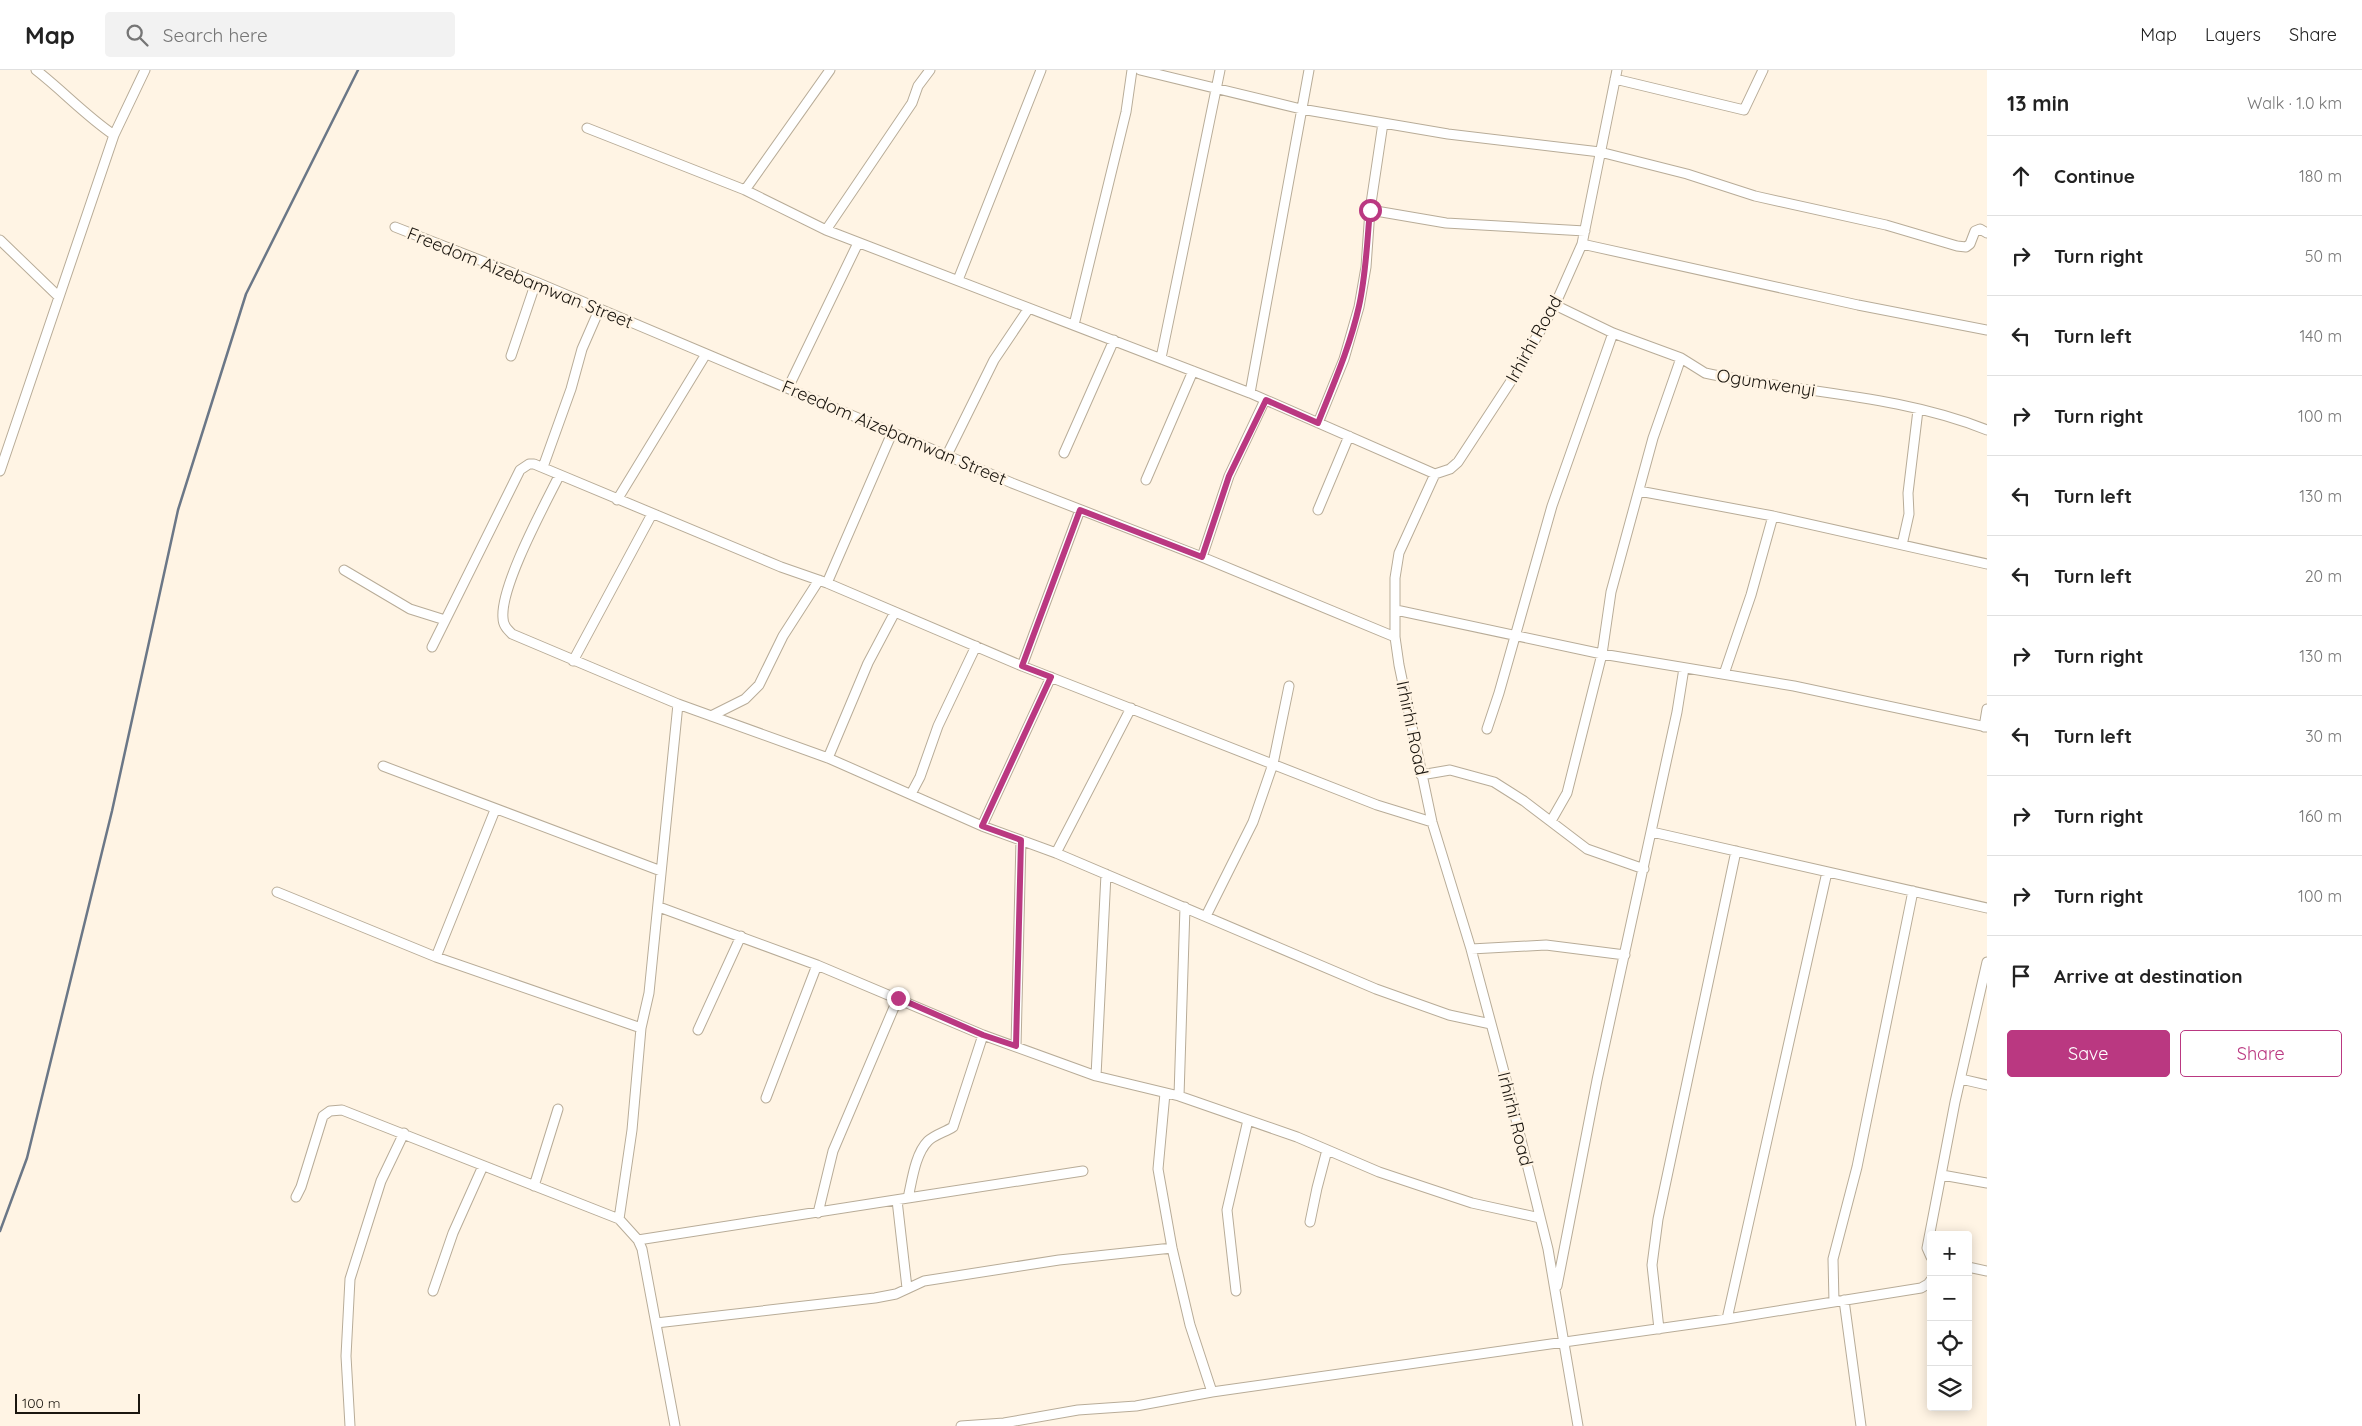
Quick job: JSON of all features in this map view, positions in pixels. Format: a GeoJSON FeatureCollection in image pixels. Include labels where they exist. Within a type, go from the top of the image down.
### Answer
{"type":"FeatureCollection","features":[{"type":"Feature","properties":{"kind":"street"},"geometry":{"type":"LineString","coordinates":[[36,70],[60,89],[84,114],[114,135]]}},
{"type":"Feature","properties":{"kind":"street"},"geometry":{"type":"LineString","coordinates":[[0,471],[114,135],[144,70]]}},
{"type":"Feature","properties":{"kind":"street"},"geometry":{"type":"LineString","coordinates":[[745,190],[830,70]]}},
{"type":"Feature","properties":{"kind":"street"},"geometry":{"type":"LineString","coordinates":[[826,230],[912,103],[918,86],[930,70]]}},
{"type":"Feature","properties":{"kind":"street"},"geometry":{"type":"LineString","coordinates":[[958,280],[1041,70]]}},
{"type":"Feature","properties":{"kind":"street"},"geometry":{"type":"LineString","coordinates":[[1074,325],[1126,112],[1132,70]]}},
{"type":"Feature","properties":{"kind":"street"},"geometry":{"type":"LineString","coordinates":[[1140,70],[1301,109],[1383,124],[1448,134],[1600,152],[1687,174],[1755,196],[1886,225],[1957,246],[1966,247],[1970,244],[1975,231],[1980,229],[1987,233]]}},
{"type":"Feature","properties":{"kind":"street"},"geometry":{"type":"LineString","coordinates":[[1161,358],[1199,181],[1220,70]]}},
{"type":"Feature","properties":{"kind":"street"},"geometry":{"type":"LineString","coordinates":[[1250,393],[1309,70]]}},
{"type":"Feature","properties":{"kind":"street"},"geometry":{"type":"LineString","coordinates":[[1616,74],[1744,110],[1763,70]]}},
{"type":"Feature","properties":{"kind":"street","name":"Irhirhi Road"},"geometry":{"type":"LineString","coordinates":[[1578,1426],[1556,1291],[1540,1218],[1471,949],[1432,822],[1395,637],[1394,578],[1399,553],[1435,474],[1450,469],[1458,462],[1513,378],[1555,305],[1582,244],[1616,74]]}},
{"type":"Feature","properties":{"kind":"street"},"geometry":{"type":"LineString","coordinates":[[1318,423],[1344,359],[1359,307],[1366,267],[1370,210],[1383,124]]}},
{"type":"Feature","properties":{"kind":"street"},"geometry":{"type":"LineString","coordinates":[[587,128],[745,190],[826,230],[858,243],[1250,393],[1435,474]]}},
{"type":"Feature","properties":{"kind":"street"},"geometry":{"type":"LineString","coordinates":[[1370,210],[1446,223],[1584,231]]}},
{"type":"Feature","properties":{"kind":"street","name":"Freedom Aizebamwan Street"},"geometry":{"type":"LineString","coordinates":[[394,227],[536,282],[892,433],[1080,510],[1202,557],[1395,637]]}},
{"type":"Feature","properties":{"kind":"street"},"geometry":{"type":"LineString","coordinates":[[0,240],[58,296]]}},
{"type":"Feature","properties":{"kind":"street"},"geometry":{"type":"LineString","coordinates":[[788,388],[858,243]]}},
{"type":"Feature","properties":{"kind":"street"},"geometry":{"type":"LineString","coordinates":[[1582,244],[1858,305],[1987,330]]}},
{"type":"Feature","properties":{"kind":"street"},"geometry":{"type":"LineString","coordinates":[[511,356],[536,282]]}},
{"type":"Feature","properties":{"kind":"street","name":"Ogumwenyi"},"geometry":{"type":"LineString","coordinates":[[1555,305],[1612,333],[1680,358],[1705,373],[1886,402],[1986,427]]}},
{"type":"Feature","properties":{"kind":"street"},"geometry":{"type":"LineString","coordinates":[[947,455],[994,360],[1030,308]]}},
{"type":"Feature","properties":{"kind":"street"},"geometry":{"type":"LineString","coordinates":[[543,467],[571,389],[582,349],[599,310]]}},
{"type":"Feature","properties":{"kind":"street"},"geometry":{"type":"LineString","coordinates":[[1487,729],[1500,693],[1514,635],[1552,506],[1612,333]]}},
{"type":"Feature","properties":{"kind":"street"},"geometry":{"type":"LineString","coordinates":[[1064,453],[1114,340]]}},
{"type":"Feature","properties":{"kind":"street"},"geometry":{"type":"LineString","coordinates":[[618,500],[706,354]]}},
{"type":"Feature","properties":{"kind":"street"},"geometry":{"type":"LineString","coordinates":[[1551,821],[1567,793],[1602,654],[1611,592],[1653,438],[1680,358]]}},
{"type":"Feature","properties":{"kind":"street"},"geometry":{"type":"LineString","coordinates":[[1146,480],[1193,371]]}},
{"type":"Feature","properties":{"kind":"street"},"geometry":{"type":"LineString","coordinates":[[1202,557],[1229,476],[1266,400]]}},
{"type":"Feature","properties":{"kind":"street"},"geometry":{"type":"LineString","coordinates":[[1902,544],[1909,514],[1908,493],[1918,410]]}},
{"type":"Feature","properties":{"kind":"street"},"geometry":{"type":"LineString","coordinates":[[711,716],[745,699],[759,685],[783,636],[823,581],[892,433]]}},
{"type":"Feature","properties":{"kind":"street"},"geometry":{"type":"LineString","coordinates":[[1318,510],[1349,436]]}},
{"type":"Feature","properties":{"kind":"street"},"geometry":{"type":"LineString","coordinates":[[432,647],[520,470],[529,464],[543,467],[559,476],[781,567],[823,581],[1022,666],[1377,805],[1432,822]]}},
{"type":"Feature","properties":{"kind":"street"},"geometry":{"type":"LineString","coordinates":[[559,476],[528,539],[508,588],[503,618],[507,629],[512,634],[678,704],[828,758],[982,826],[1056,853],[1376,989],[1449,1015],[1491,1024]]}},
{"type":"Feature","properties":{"kind":"street"},"geometry":{"type":"LineString","coordinates":[[1639,491],[1773,516],[1987,564]]}},
{"type":"Feature","properties":{"kind":"street"},"geometry":{"type":"LineString","coordinates":[[1022,666],[1080,510]]}},
{"type":"Feature","properties":{"kind":"street"},"geometry":{"type":"LineString","coordinates":[[574,661],[652,514]]}},
{"type":"Feature","properties":{"kind":"street"},"geometry":{"type":"LineString","coordinates":[[1724,674],[1751,595],[1773,516]]}},
{"type":"Feature","properties":{"kind":"street"},"geometry":{"type":"LineString","coordinates":[[344,570],[410,609],[445,620]]}},
{"type":"Feature","properties":{"kind":"street"},"geometry":{"type":"LineString","coordinates":[[1396,610],[1602,654],[1794,686],[1985,727],[1987,709]]}},
{"type":"Feature","properties":{"kind":"street"},"geometry":{"type":"LineString","coordinates":[[828,758],[868,663],[895,612]]}},
{"type":"Feature","properties":{"kind":"street"},"geometry":{"type":"LineString","coordinates":[[911,794],[920,777],[938,726],[976,646]]}},
{"type":"Feature","properties":{"kind":"street"},"geometry":{"type":"LineString","coordinates":[[1556,1291],[1597,1080],[1652,832],[1677,712],[1684,668]]}},
{"type":"Feature","properties":{"kind":"street"},"geometry":{"type":"LineString","coordinates":[[982,826],[1051,677]]}},
{"type":"Feature","properties":{"kind":"street"},"geometry":{"type":"LineString","coordinates":[[1206,916],[1253,822],[1273,764],[1289,686]]}},
{"type":"Feature","properties":{"kind":"street"},"geometry":{"type":"LineString","coordinates":[[619,1219],[632,1130],[641,1028],[649,993],[659,907],[678,704]]}},
{"type":"Feature","properties":{"kind":"street"},"geometry":{"type":"LineString","coordinates":[[1056,853],[1131,708]]}},
{"type":"Feature","properties":{"kind":"street"},"geometry":{"type":"LineString","coordinates":[[383,766],[661,871]]}},
{"type":"Feature","properties":{"kind":"street"},"geometry":{"type":"LineString","coordinates":[[1422,775],[1450,770],[1494,782],[1551,821],[1587,849],[1644,869]]}},
{"type":"Feature","properties":{"kind":"street"},"geometry":{"type":"LineString","coordinates":[[436,957],[496,810]]}},
{"type":"Feature","properties":{"kind":"street"},"geometry":{"type":"LineString","coordinates":[[1652,832],[1987,908]]}},
{"type":"Feature","properties":{"kind":"street"},"geometry":{"type":"LineString","coordinates":[[1016,1046],[1021,840]]}},
{"type":"Feature","properties":{"kind":"street"},"geometry":{"type":"LineString","coordinates":[[1659,1329],[1652,1265],[1658,1219],[1736,851]]}},
{"type":"Feature","properties":{"kind":"street"},"geometry":{"type":"LineString","coordinates":[[1727,1319],[1827,872]]}},
{"type":"Feature","properties":{"kind":"street"},"geometry":{"type":"LineString","coordinates":[[1096,1076],[1106,874]]}},
{"type":"Feature","properties":{"kind":"street"},"geometry":{"type":"LineString","coordinates":[[277,892],[436,957],[641,1028]]}},
{"type":"Feature","properties":{"kind":"street"},"geometry":{"type":"LineString","coordinates":[[1834,1302],[1833,1259],[1857,1167],[1913,892]]}},
{"type":"Feature","properties":{"kind":"street"},"geometry":{"type":"LineString","coordinates":[[659,907],[817,965],[983,1035],[1096,1076],[1179,1096],[1327,1150],[1379,1172],[1472,1203],[1540,1218]]}},
{"type":"Feature","properties":{"kind":"street"},"geometry":{"type":"LineString","coordinates":[[1179,1096],[1185,907]]}},
{"type":"Feature","properties":{"kind":"street"},"geometry":{"type":"LineString","coordinates":[[698,1030],[741,936]]}},
{"type":"Feature","properties":{"kind":"street"},"geometry":{"type":"LineString","coordinates":[[1471,949],[1546,945],[1625,955]]}},
{"type":"Feature","properties":{"kind":"street"},"geometry":{"type":"LineString","coordinates":[[1931,1231],[1961,1079],[1983,997],[1987,962]]}},
{"type":"Feature","properties":{"kind":"street"},"geometry":{"type":"LineString","coordinates":[[766,1098],[817,965]]}},
{"type":"Feature","properties":{"kind":"street"},"geometry":{"type":"LineString","coordinates":[[818,1213],[833,1151],[898,998]]}},
{"type":"Feature","properties":{"kind":"street"},"geometry":{"type":"LineString","coordinates":[[908,1198],[923,1147],[930,1139],[941,1135],[952,1127],[983,1035]]}},
{"type":"Feature","properties":{"kind":"street"},"geometry":{"type":"LineString","coordinates":[[1961,1079],[1987,1085]]}},
{"type":"Feature","properties":{"kind":"street"},"geometry":{"type":"LineString","coordinates":[[1165,1093],[1158,1169],[1172,1248],[1190,1325],[1212,1392]]}},
{"type":"Feature","properties":{"kind":"street"},"geometry":{"type":"LineString","coordinates":[[534,1186],[558,1109]]}},
{"type":"Feature","properties":{"kind":"street"},"geometry":{"type":"LineString","coordinates":[[296,1197],[301,1187],[323,1116],[330,1111],[342,1110],[619,1219],[638,1240],[642,1250],[675,1426]]}},
{"type":"Feature","properties":{"kind":"street"},"geometry":{"type":"LineString","coordinates":[[1236,1291],[1227,1210],[1248,1120]]}},
{"type":"Feature","properties":{"kind":"street"},"geometry":{"type":"LineString","coordinates":[[350,1426],[346,1356],[350,1279],[381,1180],[404,1133]]}},
{"type":"Feature","properties":{"kind":"street"},"geometry":{"type":"LineString","coordinates":[[1310,1222],[1316,1188],[1327,1150]]}},
{"type":"Feature","properties":{"kind":"street"},"geometry":{"type":"LineString","coordinates":[[433,1291],[453,1234],[483,1166]]}},
{"type":"Feature","properties":{"kind":"street"},"geometry":{"type":"LineString","coordinates":[[638,1240],[1083,1171]]}},
{"type":"Feature","properties":{"kind":"street"},"geometry":{"type":"LineString","coordinates":[[1942,1175],[1987,1183]]}},
{"type":"Feature","properties":{"kind":"street"},"geometry":{"type":"LineString","coordinates":[[897,1200],[907,1288]]}},
{"type":"Feature","properties":{"kind":"street"},"geometry":{"type":"LineString","coordinates":[[656,1323],[865,1299],[896,1294],[924,1281],[1059,1260],[1172,1248]]}},
{"type":"Feature","properties":{"kind":"street"},"geometry":{"type":"LineString","coordinates":[[1972,1268],[1987,1271]]}},
{"type":"Feature","properties":{"kind":"street"},"geometry":{"type":"LineString","coordinates":[[960,1426],[1004,1424],[1078,1410],[1136,1406],[1212,1392],[1727,1319],[1921,1288],[1927,1285]]}},
{"type":"Feature","properties":{"kind":"street"},"geometry":{"type":"LineString","coordinates":[[1844,1300],[1861,1426]]}},
{"type":"Feature","properties":{"kind":"waterway"},"geometry":{"type":"LineString","coordinates":[[0,1231],[27,1158],[112,811],[178,510],[246,294],[358,70]]}},
{"type":"Feature","properties":{"kind":"route"},"geometry":{"type":"LineString","coordinates":[[898,998],[983,1035],[1016,1046],[1021,840],[982,826],[1051,677],[1022,666],[1080,510],[1202,557],[1229,476],[1266,400],[1318,423],[1344,359],[1359,307],[1366,267],[1370,210]]}}]}
